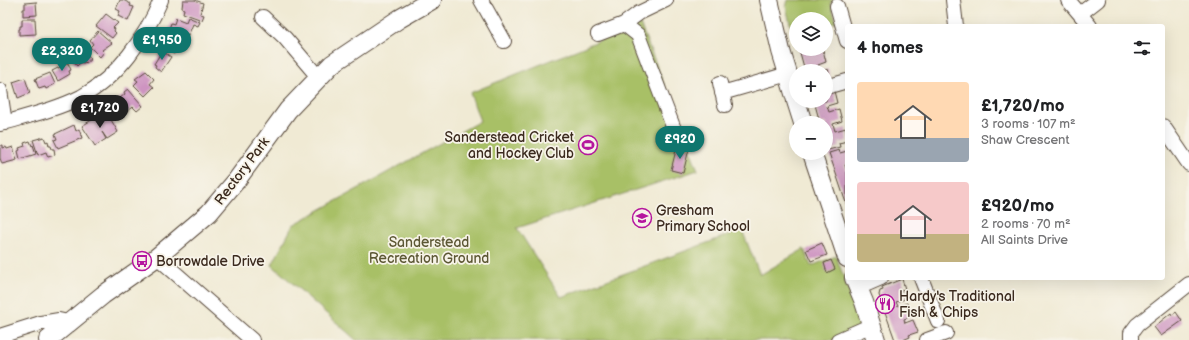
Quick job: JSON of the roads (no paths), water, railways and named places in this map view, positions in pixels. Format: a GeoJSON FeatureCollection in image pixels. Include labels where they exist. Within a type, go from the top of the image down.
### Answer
{"type":"FeatureCollection","features":[{"type":"Feature","properties":{"kind":"main road","name":"Rectory Park"},"geometry":{"type":"LineString","coordinates":[[48,340],[68,322],[103,295],[157,257],[209,213],[236,181],[288,110],[332,64],[398,19],[432,0]]}},
{"type":"Feature","properties":{"kind":"main road"},"geometry":{"type":"LineString","coordinates":[[769,0],[789,77]]}},
{"type":"Feature","properties":{"kind":"main road"},"geometry":{"type":"LineString","coordinates":[[814,160],[845,252]]}},
{"type":"Feature","properties":{"kind":"main road"},"geometry":{"type":"LineString","coordinates":[[856,283],[872,335]]}},
{"type":"Feature","properties":{"kind":"street"},"geometry":{"type":"LineString","coordinates":[[0,90],[2,123],[42,113],[81,96],[95,88],[114,71],[133,50],[149,25],[161,0]]}},
{"type":"Feature","properties":{"kind":"street"},"geometry":{"type":"LineString","coordinates":[[481,0],[504,41]]}},
{"type":"Feature","properties":{"kind":"street"},"geometry":{"type":"LineString","coordinates":[[598,34],[624,24],[639,13],[666,0]]}},
{"type":"Feature","properties":{"kind":"street"},"geometry":{"type":"LineString","coordinates":[[953,0],[956,24]]}},
{"type":"Feature","properties":{"kind":"street"},"geometry":{"type":"LineString","coordinates":[[1068,0],[1088,24]]}},
{"type":"Feature","properties":{"kind":"street"},"geometry":{"type":"LineString","coordinates":[[1080,14],[1098,0]]}},
{"type":"Feature","properties":{"kind":"street"},"geometry":{"type":"LineString","coordinates":[[837,6],[845,34]]}},
{"type":"Feature","properties":{"kind":"street"},"geometry":{"type":"LineString","coordinates":[[263,17],[285,38],[319,78]]}},
{"type":"Feature","properties":{"kind":"street"},"geometry":{"type":"LineString","coordinates":[[624,24],[638,35],[680,142]]}},
{"type":"Feature","properties":{"kind":"street"},"geometry":{"type":"LineString","coordinates":[[722,93],[788,74]]}},
{"type":"Feature","properties":{"kind":"street"},"geometry":{"type":"LineString","coordinates":[[833,85],[845,82]]}},
{"type":"Feature","properties":{"kind":"street"},"geometry":{"type":"LineString","coordinates":[[1165,131],[1189,164]]}},
{"type":"Feature","properties":{"kind":"street"},"geometry":{"type":"LineString","coordinates":[[157,257],[252,340]]}},
{"type":"Feature","properties":{"kind":"street"},"geometry":{"type":"LineString","coordinates":[[856,283],[871,280]]}},
{"type":"Feature","properties":{"kind":"street"},"geometry":{"type":"LineString","coordinates":[[922,280],[938,321]]}},
{"type":"Feature","properties":{"kind":"street"},"geometry":{"type":"LineString","coordinates":[[1126,339],[1137,325],[1189,284]]}},
{"type":"Feature","properties":{"kind":"street"},"geometry":{"type":"LineString","coordinates":[[0,336],[41,323],[59,320],[68,322]]}},
{"type":"Feature","properties":{"kind":"street"},"geometry":{"type":"LineString","coordinates":[[927,340],[946,333]]}},
{"type":"Feature","properties":{"kind":"street"},"geometry":{"type":"LineString","coordinates":[[838,340],[872,335]]}},
{"type":"Feature","properties":{"kind":"place","name":"Sanderstead Cricket and Hockey Club"},"geometry":{"type":"Point","coordinates":[588,145]}},
{"type":"Feature","properties":{"kind":"place","name":"Gresham Primary School"},"geometry":{"type":"Point","coordinates":[642,218]}},
{"type":"Feature","properties":{"kind":"place","name":"Borrowdale Drive"},"geometry":{"type":"Point","coordinates":[142,261]}},
{"type":"Feature","properties":{"kind":"place","name":"Hardy's Traditional Fish & Chips"},"geometry":{"type":"Point","coordinates":[885,304]}},
{"type":"Feature","properties":{"kind":"park label","name":"Sanderstead Recreation Ground"},"geometry":{"type":"Point","coordinates":[429,250]}}]}
